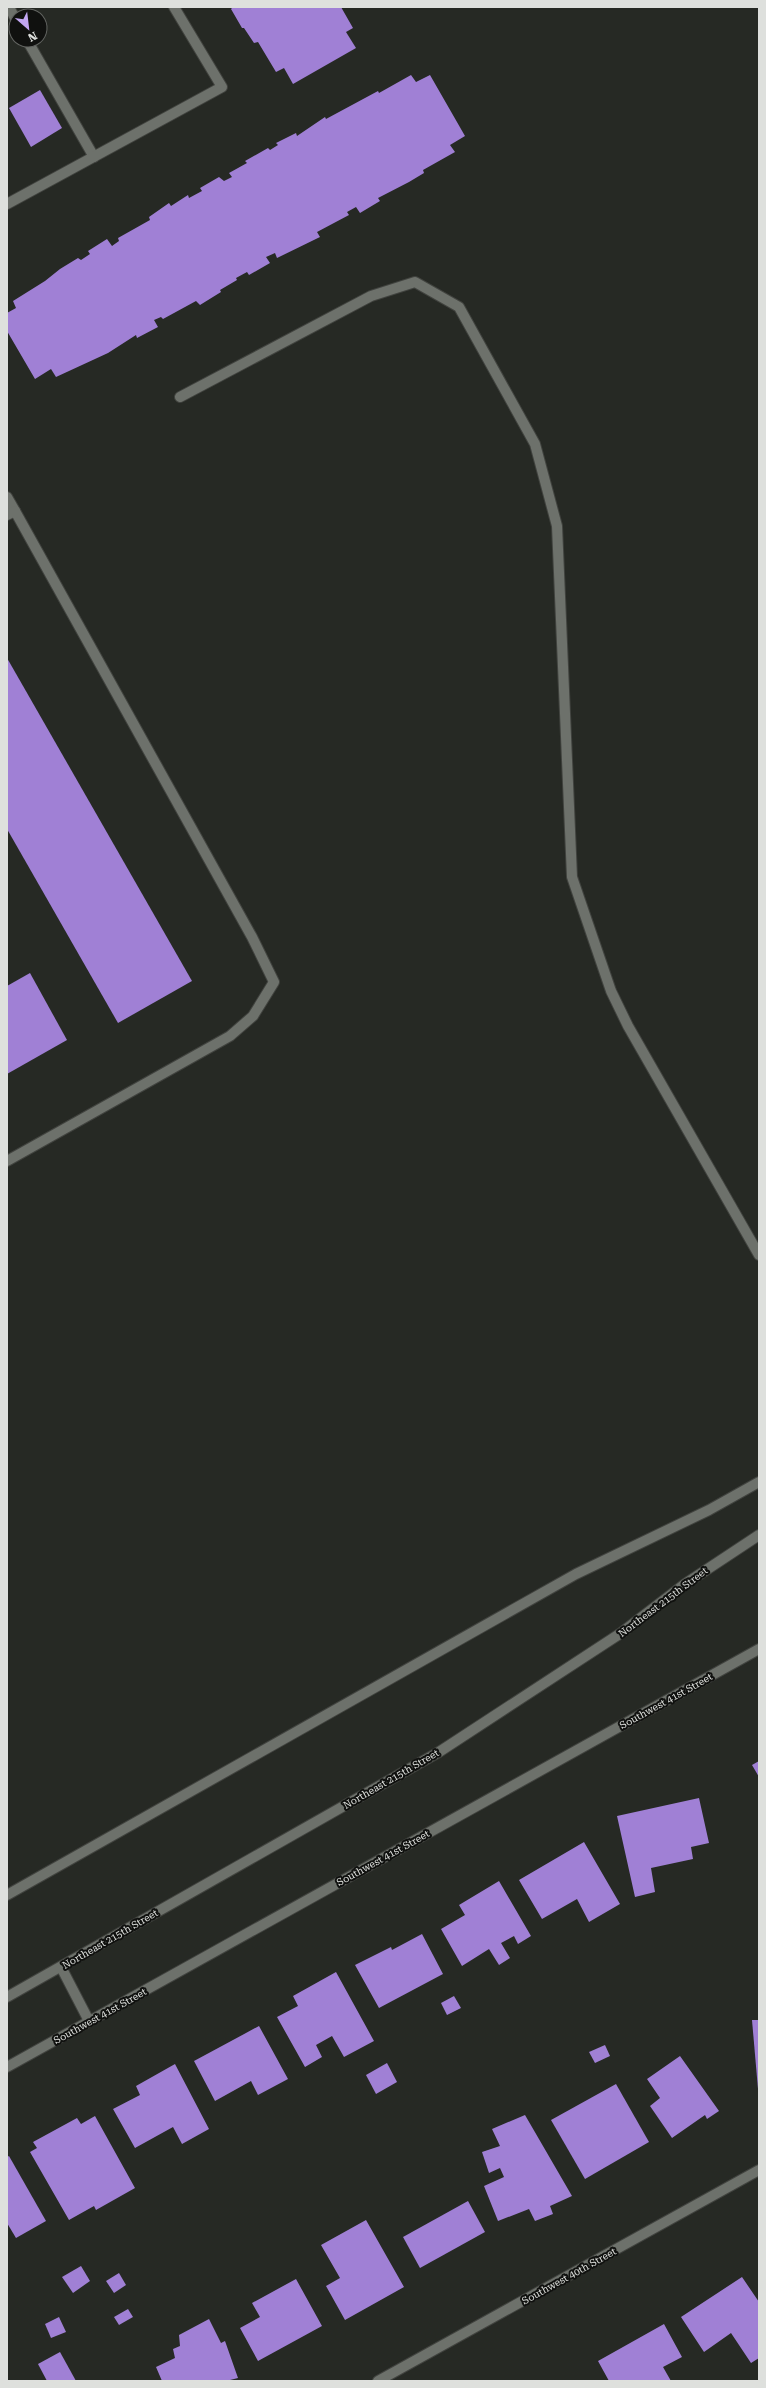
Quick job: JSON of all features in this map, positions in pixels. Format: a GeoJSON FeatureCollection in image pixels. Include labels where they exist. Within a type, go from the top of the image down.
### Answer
{"type":"FeatureCollection","features":[{"type":"Feature","properties":{"kind":"street"},"geometry":{"type":"LineString","coordinates":[[7,204],[222,87],[174,7]]}},
{"type":"Feature","properties":{"kind":"street"},"geometry":{"type":"LineString","coordinates":[[32,48],[94,157]]}},
{"type":"Feature","properties":{"kind":"street"},"geometry":{"type":"LineString","coordinates":[[180,397],[378,293],[415,282],[459,307],[535,444],[557,526],[572,876],[612,991],[628,1026],[759,1255]]}},
{"type":"Feature","properties":{"kind":"street"},"geometry":{"type":"LineString","coordinates":[[7,497],[11,513],[252,937],[274,982],[254,1016],[230,1036],[7,1161]]}},
{"type":"Feature","properties":{"kind":"street"},"geometry":{"type":"LineString","coordinates":[[7,1895],[576,1574],[708,1510],[759,1482]]}},
{"type":"Feature","properties":{"kind":"street","name":"Northeast 215th Street"},"geometry":{"type":"LineString","coordinates":[[7,1997],[439,1752],[621,1633],[685,1584],[759,1535]]}},
{"type":"Feature","properties":{"kind":"street","name":"Southwest 41st Street"},"geometry":{"type":"LineString","coordinates":[[7,2067],[759,1649]]}},
{"type":"Feature","properties":{"kind":"street"},"geometry":{"type":"LineString","coordinates":[[61,1967],[90,2021]]}},
{"type":"Feature","properties":{"kind":"street","name":"Southwest 40th Street"},"geometry":{"type":"LineString","coordinates":[[378,2381],[759,2170]]}},
{"type":"Feature","properties":{"kind":"building"},"geometry":{"type":"Polygon","coordinates":[[[233,7],[341,7],[353,28],[346,32],[356,48],[293,84],[284,68],[276,72],[258,42],[254,43],[244,28],[242,28],[231,9],[233,7]]]}},
{"type":"Feature","properties":{"kind":"building"},"geometry":{"type":"Polygon","coordinates":[[[411,75],[416,82],[430,75],[465,136],[450,145],[455,152],[423,170],[424,173],[409,182],[378,198],[380,201],[360,213],[356,207],[347,212],[349,215],[317,232],[320,237],[277,258],[275,253],[266,257],[270,263],[249,275],[247,272],[236,278],[237,280],[220,290],[221,292],[200,305],[196,301],[163,319],[161,317],[154,320],[158,327],[137,338],[136,335],[108,353],[56,377],[51,369],[35,379],[7,331],[7,313],[16,308],[13,301],[78,258],[81,260],[90,254],[88,251],[107,239],[112,246],[119,241],[118,238],[150,220],[149,217],[169,203],[171,206],[188,195],[189,198],[202,191],[200,188],[219,177],[224,181],[232,177],[229,173],[247,163],[245,161],[268,148],[270,150],[278,145],[276,143],[296,133],[297,136],[325,117],[326,119],[378,91],[379,93],[411,75]]]}},
{"type":"Feature","properties":{"kind":"building"},"geometry":{"type":"Polygon","coordinates":[[[40,90],[62,128],[31,147],[9,108],[40,90]]]}},
{"type":"Feature","properties":{"kind":"building"},"geometry":{"type":"Polygon","coordinates":[[[7,658],[192,981],[118,1023],[7,829],[7,658]]]}},
{"type":"Feature","properties":{"kind":"building"},"geometry":{"type":"Polygon","coordinates":[[[30,973],[67,1040],[7,1074],[7,986],[30,973]]]}},
{"type":"Feature","properties":{"kind":"building"},"geometry":{"type":"Polygon","coordinates":[[[759,1761],[759,1777],[752,1765],[759,1761]]]}},
{"type":"Feature","properties":{"kind":"building"},"geometry":{"type":"Polygon","coordinates":[[[699,1798],[709,1843],[691,1847],[693,1859],[651,1868],[655,1892],[635,1897],[617,1816],[699,1798]]]}},
{"type":"Feature","properties":{"kind":"building"},"geometry":{"type":"Polygon","coordinates":[[[584,1842],[620,1904],[589,1922],[577,1899],[542,1919],[519,1880],[584,1842]]]}},
{"type":"Feature","properties":{"kind":"building"},"geometry":{"type":"Polygon","coordinates":[[[499,1881],[531,1936],[518,1944],[514,1936],[501,1943],[510,1958],[499,1965],[489,1949],[462,1966],[441,1929],[465,1915],[459,1905],[499,1881]]]}},
{"type":"Feature","properties":{"kind":"building"},"geometry":{"type":"Polygon","coordinates":[[[422,1934],[443,1974],[379,2008],[355,1965],[391,1947],[392,1950],[422,1934]]]}},
{"type":"Feature","properties":{"kind":"building"},"geometry":{"type":"Polygon","coordinates":[[[336,1972],[374,2041],[344,2057],[332,2036],[316,2045],[322,2057],[305,2067],[277,2017],[298,2006],[293,1996],[336,1972]]]}},
{"type":"Feature","properties":{"kind":"building"},"geometry":{"type":"Polygon","coordinates":[[[454,1996],[461,2008],[447,2015],[441,2003],[454,1996]]]}},
{"type":"Feature","properties":{"kind":"building"},"geometry":{"type":"Polygon","coordinates":[[[752,2020],[759,2020],[759,2089],[758,2089],[752,2020]]]}},
{"type":"Feature","properties":{"kind":"building"},"geometry":{"type":"Polygon","coordinates":[[[259,2026],[288,2079],[258,2095],[251,2081],[215,2101],[194,2061],[259,2026]]]}},
{"type":"Feature","properties":{"kind":"building"},"geometry":{"type":"Polygon","coordinates":[[[605,2045],[610,2056],[595,2063],[589,2052],[605,2045]]]}},
{"type":"Feature","properties":{"kind":"building"},"geometry":{"type":"Polygon","coordinates":[[[680,2056],[719,2111],[707,2119],[705,2115],[672,2138],[650,2106],[660,2098],[647,2079],[680,2056]]]}},
{"type":"Feature","properties":{"kind":"building"},"geometry":{"type":"Polygon","coordinates":[[[387,2063],[397,2082],[376,2094],[366,2075],[387,2063]]]}},
{"type":"Feature","properties":{"kind":"building"},"geometry":{"type":"Polygon","coordinates":[[[175,2064],[209,2129],[182,2144],[173,2127],[135,2148],[113,2109],[140,2095],[136,2086],[175,2064]]]}},
{"type":"Feature","properties":{"kind":"building"},"geometry":{"type":"Polygon","coordinates":[[[616,2084],[649,2142],[585,2179],[551,2120],[616,2084]]]}},
{"type":"Feature","properties":{"kind":"building"},"geometry":{"type":"Polygon","coordinates":[[[525,2115],[572,2196],[550,2206],[553,2214],[535,2221],[529,2209],[498,2221],[484,2186],[504,2177],[500,2168],[489,2173],[482,2152],[500,2146],[492,2129],[525,2115]]]}},
{"type":"Feature","properties":{"kind":"building"},"geometry":{"type":"Polygon","coordinates":[[[95,2116],[135,2188],[96,2210],[94,2206],[69,2220],[30,2152],[37,2148],[33,2142],[77,2118],[81,2124],[95,2116]]]}},
{"type":"Feature","properties":{"kind":"building"},"geometry":{"type":"Polygon","coordinates":[[[9,2156],[46,2221],[16,2238],[7,2223],[7,2157],[9,2156]]]}},
{"type":"Feature","properties":{"kind":"building"},"geometry":{"type":"Polygon","coordinates":[[[468,2201],[485,2232],[420,2268],[403,2237],[468,2201]]]}},
{"type":"Feature","properties":{"kind":"building"},"geometry":{"type":"Polygon","coordinates":[[[366,2220],[404,2287],[345,2320],[326,2286],[340,2278],[321,2245],[366,2220]]]}},
{"type":"Feature","properties":{"kind":"building"},"geometry":{"type":"Polygon","coordinates":[[[81,2266],[90,2281],[73,2293],[62,2277],[81,2266]]]}},
{"type":"Feature","properties":{"kind":"building"},"geometry":{"type":"Polygon","coordinates":[[[119,2273],[126,2285],[114,2293],[106,2281],[119,2273]]]}},
{"type":"Feature","properties":{"kind":"building"},"geometry":{"type":"Polygon","coordinates":[[[742,2277],[759,2302],[759,2358],[751,2363],[731,2333],[704,2352],[681,2317],[742,2277]]]}},
{"type":"Feature","properties":{"kind":"building"},"geometry":{"type":"Polygon","coordinates":[[[296,2279],[322,2326],[258,2361],[240,2328],[260,2317],[252,2303],[296,2279]]]}},
{"type":"Feature","properties":{"kind":"building"},"geometry":{"type":"Polygon","coordinates":[[[128,2309],[133,2317],[119,2325],[114,2317],[128,2309]]]}},
{"type":"Feature","properties":{"kind":"building"},"geometry":{"type":"Polygon","coordinates":[[[59,2317],[66,2332],[51,2338],[45,2324],[59,2317]]]}},
{"type":"Feature","properties":{"kind":"building"},"geometry":{"type":"Polygon","coordinates":[[[209,2319],[221,2343],[225,2341],[238,2378],[226,2381],[162,2381],[156,2367],[175,2358],[173,2349],[180,2346],[179,2335],[209,2319]]]}},
{"type":"Feature","properties":{"kind":"building"},"geometry":{"type":"Polygon","coordinates":[[[664,2324],[682,2357],[663,2367],[671,2381],[609,2381],[598,2361],[664,2324]]]}},
{"type":"Feature","properties":{"kind":"building"},"geometry":{"type":"Polygon","coordinates":[[[60,2352],[76,2381],[47,2381],[38,2364],[60,2352]]]}}]}
